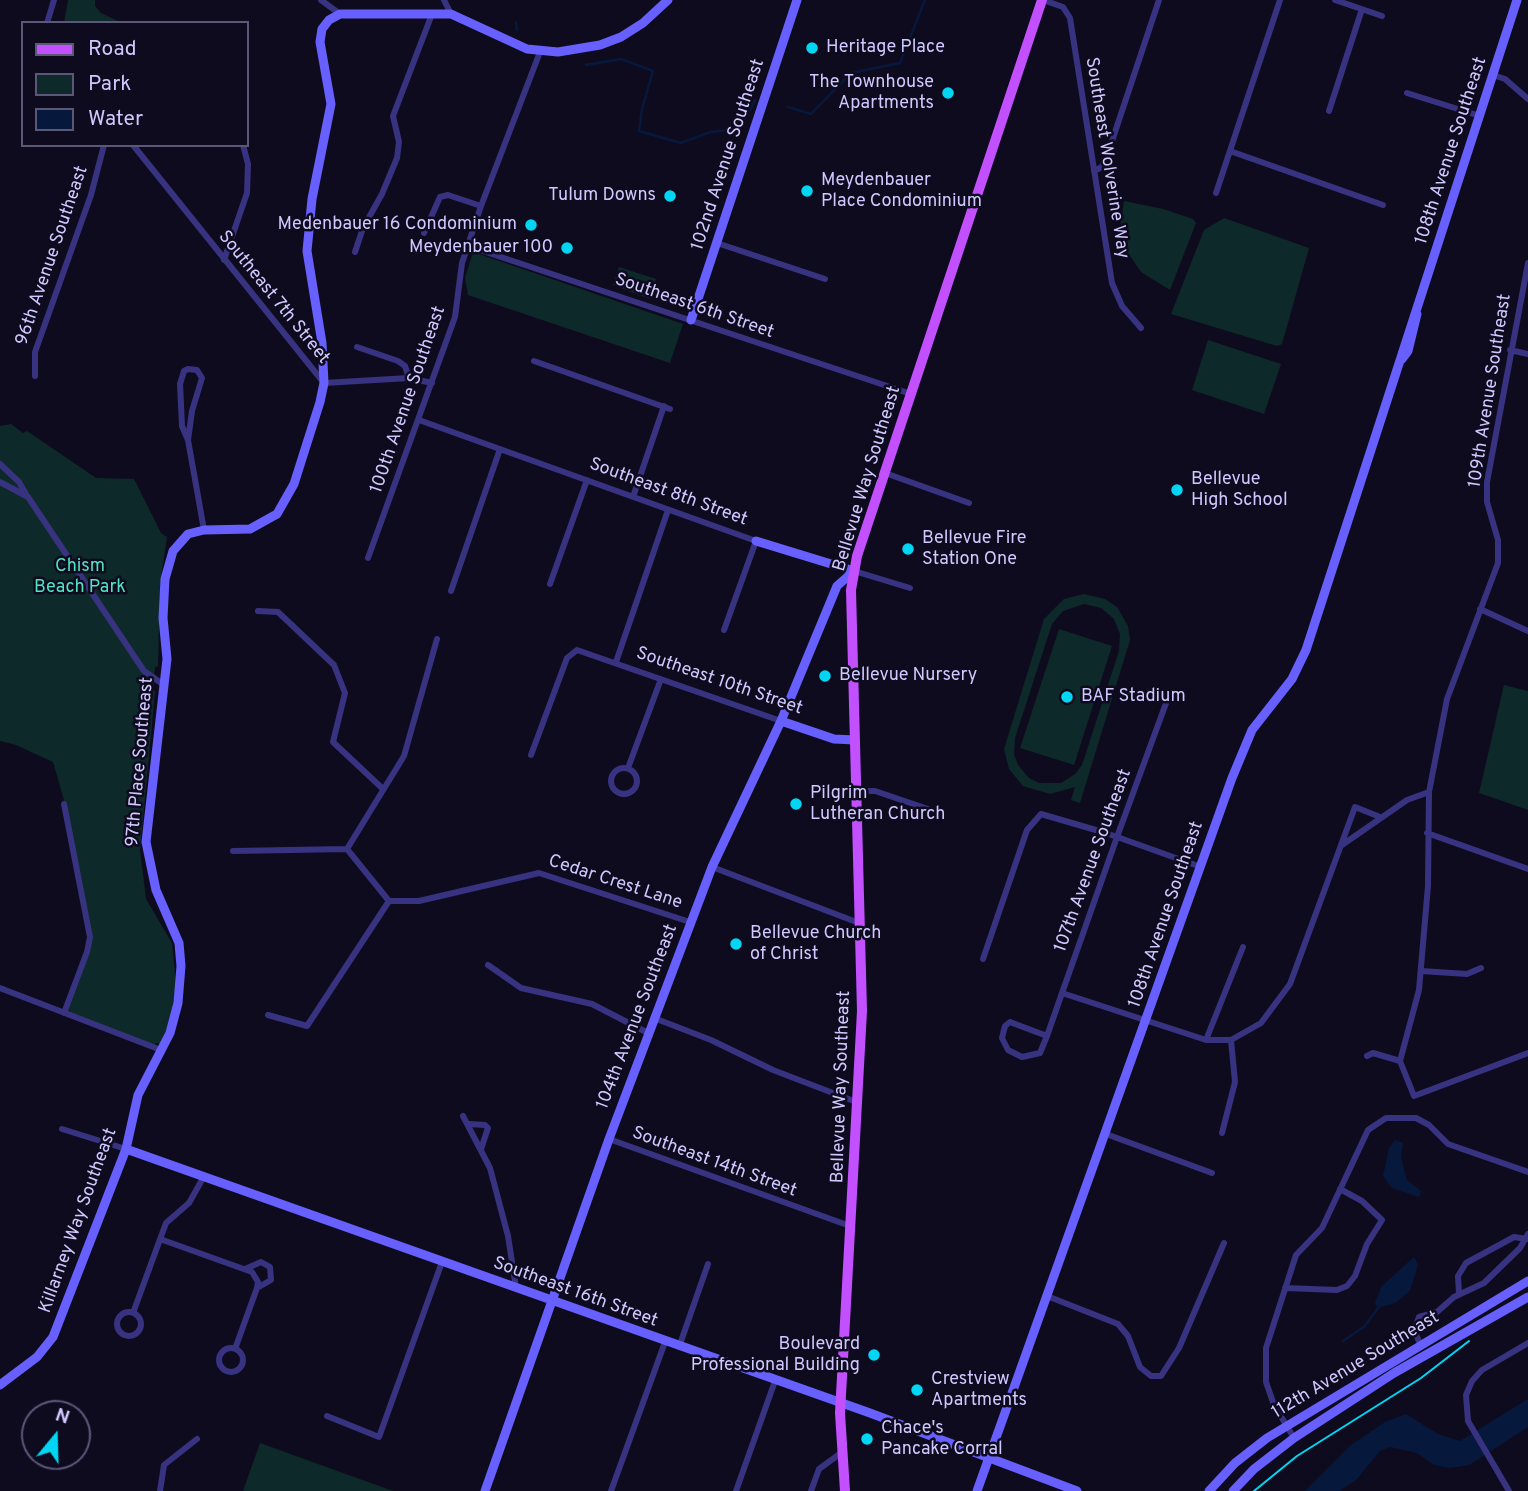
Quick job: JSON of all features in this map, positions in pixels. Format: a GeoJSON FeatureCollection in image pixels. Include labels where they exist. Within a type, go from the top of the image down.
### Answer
{"type":"FeatureCollection","features":[{"type":"Feature","properties":{"kind":"main road","name":"Bellevue Way Southeast"},"geometry":{"type":"LineString","coordinates":[[844,1491],[841,1404],[862,1015],[855,791],[851,590],[853,571],[1043,0]]}},
{"type":"Feature","properties":{"kind":"street"},"geometry":{"type":"LineString","coordinates":[[48,21],[54,0]]}},
{"type":"Feature","properties":{"kind":"street"},"geometry":{"type":"LineString","coordinates":[[321,0],[340,14]]}},
{"type":"Feature","properties":{"kind":"street"},"geometry":{"type":"LineString","coordinates":[[444,0],[451,14]]}},
{"type":"Feature","properties":{"kind":"street"},"geometry":{"type":"LineString","coordinates":[[188,440],[192,411],[202,378],[197,370],[188,369],[181,376],[180,384],[182,426],[188,440],[204,530],[250,529],[277,514],[294,484],[324,383],[321,343],[310,276],[308,226],[331,104],[320,35],[328,20],[340,14],[451,14],[540,52],[579,50],[611,41],[643,23],[667,0]]}},
{"type":"Feature","properties":{"kind":"street","name":"102nd Avenue Southeast"},"geometry":{"type":"LineString","coordinates":[[691,320],[797,0]]}},
{"type":"Feature","properties":{"kind":"street","name":"Southeast Wolverine Way"},"geometry":{"type":"LineString","coordinates":[[1043,0],[1063,7],[1070,18],[1112,283],[1122,306],[1142,328]]}},
{"type":"Feature","properties":{"kind":"street"},"geometry":{"type":"LineString","coordinates":[[1094,172],[1102,166],[1107,156],[1159,0]]}},
{"type":"Feature","properties":{"kind":"street"},"geometry":{"type":"LineString","coordinates":[[1216,193],[1280,0]]}},
{"type":"Feature","properties":{"kind":"street"},"geometry":{"type":"LineString","coordinates":[[1335,0],[1382,16]]}},
{"type":"Feature","properties":{"kind":"street","name":"108th Avenue Southeast"},"geometry":{"type":"LineString","coordinates":[[977,1491],[1246,740],[1292,679],[1306,650],[1517,0]]}},
{"type":"Feature","properties":{"kind":"street"},"geometry":{"type":"LineString","coordinates":[[1329,111],[1362,9]]}},
{"type":"Feature","properties":{"kind":"street"},"geometry":{"type":"LineString","coordinates":[[355,252],[363,228],[382,194],[397,158],[399,142],[393,116],[432,14]]}},
{"type":"Feature","properties":{"kind":"street","name":"100th Avenue Southeast"},"geometry":{"type":"LineString","coordinates":[[368,558],[455,317],[459,278],[481,206],[540,52]]}},
{"type":"Feature","properties":{"kind":"street"},"geometry":{"type":"LineString","coordinates":[[1493,75],[1506,79],[1528,99]]}},
{"type":"Feature","properties":{"kind":"street"},"geometry":{"type":"LineString","coordinates":[[1407,93],[1480,116]]}},
{"type":"Feature","properties":{"kind":"street","name":"96th Avenue Southeast"},"geometry":{"type":"LineString","coordinates":[[35,376],[35,352],[91,195],[103,147]]}},
{"type":"Feature","properties":{"kind":"street","name":"Southeast 7th Street"},"geometry":{"type":"LineString","coordinates":[[135,147],[324,383],[409,378],[432,383]]}},
{"type":"Feature","properties":{"kind":"street"},"geometry":{"type":"LineString","coordinates":[[224,260],[247,193],[248,164],[244,147]]}},
{"type":"Feature","properties":{"kind":"street"},"geometry":{"type":"LineString","coordinates":[[1230,151],[1383,205]]}},
{"type":"Feature","properties":{"kind":"street"},"geometry":{"type":"LineString","coordinates":[[424,233],[440,197],[448,195],[481,206]]}},
{"type":"Feature","properties":{"kind":"street"},"geometry":{"type":"LineString","coordinates":[[717,243],[825,279]]}},
{"type":"Feature","properties":{"kind":"street","name":"Southeast 6th Street"},"geometry":{"type":"LineString","coordinates":[[468,246],[911,394]]}},
{"type":"Feature","properties":{"kind":"street","name":"109th Avenue Southeast"},"geometry":{"type":"LineString","coordinates":[[1400,1061],[1413,1022],[1421,971],[1428,886],[1429,792],[1447,699],[1497,563],[1498,540],[1487,502],[1487,482],[1528,266]]}},
{"type":"Feature","properties":{"kind":"street"},"geometry":{"type":"LineString","coordinates":[[357,347],[398,361],[405,366],[409,378]]}},
{"type":"Feature","properties":{"kind":"street"},"geometry":{"type":"LineString","coordinates":[[1510,350],[1528,354]]}},
{"type":"Feature","properties":{"kind":"street"},"geometry":{"type":"LineString","coordinates":[[534,361],[667,408],[633,497]]}},
{"type":"Feature","properties":{"kind":"street","name":"Southeast 8th Street"},"geometry":{"type":"LineString","coordinates":[[419,420],[755,541],[910,588]]}},
{"type":"Feature","properties":{"kind":"street"},"geometry":{"type":"LineString","coordinates":[[451,591],[500,449]]}},
{"type":"Feature","properties":{"kind":"street"},"geometry":{"type":"LineString","coordinates":[[0,464],[19,482],[144,671],[164,685]]}},
{"type":"Feature","properties":{"kind":"street"},"geometry":{"type":"LineString","coordinates":[[885,472],[970,503]]}},
{"type":"Feature","properties":{"kind":"street"},"geometry":{"type":"LineString","coordinates":[[550,584],[587,480]]}},
{"type":"Feature","properties":{"kind":"street"},"geometry":{"type":"LineString","coordinates":[[0,482],[29,497]]}},
{"type":"Feature","properties":{"kind":"street"},"geometry":{"type":"LineString","coordinates":[[616,662],[668,510]]}},
{"type":"Feature","properties":{"kind":"street","name":"97th Place Southeast"},"geometry":{"type":"LineString","coordinates":[[161,1050],[178,1003],[181,966],[174,929],[151,875],[146,842],[167,646],[163,596],[169,562],[183,537],[204,530]]}},
{"type":"Feature","properties":{"kind":"street"},"geometry":{"type":"LineString","coordinates":[[724,630],[755,541]]}},
{"type":"Feature","properties":{"kind":"street","name":"104th Avenue Southeast"},"geometry":{"type":"LineString","coordinates":[[485,1491],[608,1139],[712,867],[808,660],[836,586],[853,571]]}},
{"type":"Feature","properties":{"kind":"street"},"geometry":{"type":"LineString","coordinates":[[1480,609],[1528,631]]}},
{"type":"Feature","properties":{"kind":"street"},"geometry":{"type":"LineString","coordinates":[[258,611],[278,612],[334,665],[345,693],[333,742],[383,789]]}},
{"type":"Feature","properties":{"kind":"street"},"geometry":{"type":"LineString","coordinates":[[347,849],[408,747],[437,639]]}},
{"type":"Feature","properties":{"kind":"street","name":"Southeast 10th Street"},"geometry":{"type":"LineString","coordinates":[[531,755],[566,658],[573,651],[582,651],[616,662],[834,739],[855,740]]}},
{"type":"Feature","properties":{"kind":"street"},"geometry":{"type":"LineString","coordinates":[[628,768],[661,679]]}},
{"type":"Feature","properties":{"kind":"street","name":"107th Avenue Southeast"},"geometry":{"type":"LineString","coordinates":[[1047,1035],[1010,1022],[1005,1026],[1002,1038],[1013,1054],[1029,1058],[1040,1053],[1047,1035],[1062,993],[1117,837],[1169,695]]}},
{"type":"Feature","properties":{"kind":"street"},"geometry":{"type":"LineString","coordinates":[[628,768],[636,775],[637,785],[631,793],[620,794],[612,787],[611,777],[618,769],[628,768]]}},
{"type":"Feature","properties":{"kind":"street"},"geometry":{"type":"LineString","coordinates":[[855,791],[875,791],[928,809]]}},
{"type":"Feature","properties":{"kind":"street"},"geometry":{"type":"LineString","coordinates":[[1342,845],[1412,797],[1429,792]]}},
{"type":"Feature","properties":{"kind":"street"},"geometry":{"type":"LineString","coordinates":[[64,804],[90,937],[64,1013]]}},
{"type":"Feature","properties":{"kind":"street"},"geometry":{"type":"LineString","coordinates":[[1062,993],[1206,1040],[1231,1040],[1261,1023],[1290,984],[1355,807],[1380,817]]}},
{"type":"Feature","properties":{"kind":"street"},"geometry":{"type":"LineString","coordinates":[[983,959],[1027,830],[1038,817],[1049,814],[1201,867]]}},
{"type":"Feature","properties":{"kind":"street"},"geometry":{"type":"LineString","coordinates":[[1427,833],[1528,869]]}},
{"type":"Feature","properties":{"kind":"street"},"geometry":{"type":"LineString","coordinates":[[233,851],[347,849]]}},
{"type":"Feature","properties":{"kind":"street"},"geometry":{"type":"LineString","coordinates":[[268,1016],[307,1026],[388,901],[347,849]]}},
{"type":"Feature","properties":{"kind":"street"},"geometry":{"type":"LineString","coordinates":[[712,867],[859,923]]}},
{"type":"Feature","properties":{"kind":"street","name":"Cedar Crest Lane"},"geometry":{"type":"LineString","coordinates":[[388,901],[399,904],[419,901],[539,873],[690,922]]}},
{"type":"Feature","properties":{"kind":"street"},"geometry":{"type":"LineString","coordinates":[[1206,1040],[1243,947]]}},
{"type":"Feature","properties":{"kind":"street"},"geometry":{"type":"LineString","coordinates":[[488,965],[521,988],[592,1004],[648,1033]]}},
{"type":"Feature","properties":{"kind":"street"},"geometry":{"type":"LineString","coordinates":[[1421,971],[1467,974],[1481,968]]}},
{"type":"Feature","properties":{"kind":"street"},"geometry":{"type":"LineString","coordinates":[[0,988],[161,1050]]}},
{"type":"Feature","properties":{"kind":"street"},"geometry":{"type":"LineString","coordinates":[[654,1018],[859,1104]]}},
{"type":"Feature","properties":{"kind":"street"},"geometry":{"type":"LineString","coordinates":[[1222,1133],[1235,1082],[1231,1040]]}},
{"type":"Feature","properties":{"kind":"street","name":"Killarney Way Southeast"},"geometry":{"type":"LineString","coordinates":[[0,1385],[37,1357],[53,1337],[126,1149],[138,1095],[161,1050]]}},
{"type":"Feature","properties":{"kind":"street"},"geometry":{"type":"LineString","coordinates":[[1367,1056],[1373,1053],[1400,1061],[1414,1096],[1528,1053]]}},
{"type":"Feature","properties":{"kind":"street"},"geometry":{"type":"LineString","coordinates":[[463,1116],[490,1168],[508,1236],[517,1290]]}},
{"type":"Feature","properties":{"kind":"street"},"geometry":{"type":"LineString","coordinates":[[1294,1438],[1274,1405],[1264,1373],[1266,1348],[1296,1255],[1322,1228],[1367,1130],[1378,1122],[1397,1117],[1424,1121],[1445,1143],[1528,1172]]}},
{"type":"Feature","properties":{"kind":"street"},"geometry":{"type":"LineString","coordinates":[[469,1124],[485,1125],[488,1128],[481,1149]]}},
{"type":"Feature","properties":{"kind":"street","name":"Southeast 16th Street"},"geometry":{"type":"LineString","coordinates":[[62,1129],[126,1149],[443,1262],[1077,1491]]}},
{"type":"Feature","properties":{"kind":"street"},"geometry":{"type":"LineString","coordinates":[[1106,1135],[1212,1172]]}},
{"type":"Feature","properties":{"kind":"street","name":"Southeast 14th Street"},"geometry":{"type":"LineString","coordinates":[[608,1139],[850,1226]]}},
{"type":"Feature","properties":{"kind":"street"},"geometry":{"type":"LineString","coordinates":[[133,1313],[169,1219],[189,1203],[203,1178]]}},
{"type":"Feature","properties":{"kind":"street"},"geometry":{"type":"LineString","coordinates":[[1285,1288],[1337,1290],[1347,1286],[1355,1276],[1367,1244],[1382,1220],[1362,1200],[1340,1189]]}},
{"type":"Feature","properties":{"kind":"street"},"geometry":{"type":"LineString","coordinates":[[1459,1294],[1458,1276],[1466,1263],[1514,1237],[1527,1236]]}},
{"type":"Feature","properties":{"kind":"street"},"geometry":{"type":"LineString","coordinates":[[1421,1346],[1414,1335],[1417,1320],[1437,1312],[1459,1294],[1484,1283],[1527,1236]]}},
{"type":"Feature","properties":{"kind":"street"},"geometry":{"type":"LineString","coordinates":[[160,1239],[245,1269],[255,1277],[257,1288],[235,1349]]}},
{"type":"Feature","properties":{"kind":"street"},"geometry":{"type":"LineString","coordinates":[[1047,1296],[1122,1327],[1140,1367],[1151,1376],[1161,1376],[1179,1348],[1224,1243]]}},
{"type":"Feature","properties":{"kind":"street"},"geometry":{"type":"LineString","coordinates":[[245,1269],[261,1262],[272,1270],[270,1283],[257,1288]]}},
{"type":"Feature","properties":{"kind":"street"},"geometry":{"type":"LineString","coordinates":[[327,1416],[379,1437],[443,1262]]}},
{"type":"Feature","properties":{"kind":"street"},"geometry":{"type":"LineString","coordinates":[[679,1347],[708,1264]]}},
{"type":"Feature","properties":{"kind":"street","name":"112th Avenue Southeast"},"geometry":{"type":"LineString","coordinates":[[1209,1491],[1252,1449],[1528,1281]]}},
{"type":"Feature","properties":{"kind":"street","name":"112th Avenue Southeast"},"geometry":{"type":"LineString","coordinates":[[1233,1491],[1254,1469],[1294,1438],[1394,1373],[1528,1297]]}},
{"type":"Feature","properties":{"kind":"street"},"geometry":{"type":"LineString","coordinates":[[611,1491],[665,1342]]}},
{"type":"Feature","properties":{"kind":"street"},"geometry":{"type":"LineString","coordinates":[[1509,1491],[1471,1428],[1465,1404],[1472,1381],[1482,1370],[1528,1343]]}},
{"type":"Feature","properties":{"kind":"street"},"geometry":{"type":"LineString","coordinates":[[736,1491],[775,1381]]}},
{"type":"Feature","properties":{"kind":"street"},"geometry":{"type":"LineString","coordinates":[[160,1491],[164,1465],[197,1439]]}},
{"type":"Feature","properties":{"kind":"street"},"geometry":{"type":"LineString","coordinates":[[811,1491],[820,1469],[841,1453]]}},
{"type":"Feature","properties":{"kind":"green space"},"geometry":{"type":"Polygon","coordinates":[[[68,0],[95,0],[95,6],[101,13],[118,21],[64,21],[68,0]]]}},
{"type":"Feature","properties":{"kind":"green space"},"geometry":{"type":"Polygon","coordinates":[[[1124,201],[1163,209],[1193,219],[1196,223],[1170,290],[1141,272],[1128,253],[1120,227],[1124,201]]]}},
{"type":"Feature","properties":{"kind":"green space"},"geometry":{"type":"Polygon","coordinates":[[[1224,218],[1309,248],[1282,344],[1277,346],[1171,314],[1204,230],[1224,218]]]}},
{"type":"Feature","properties":{"kind":"green space"},"geometry":{"type":"Polygon","coordinates":[[[473,252],[683,324],[670,363],[468,295],[465,278],[473,252]]]}},
{"type":"Feature","properties":{"kind":"green space"},"geometry":{"type":"Polygon","coordinates":[[[619,267],[656,279],[650,299],[613,285],[619,267]]]}},
{"type":"Feature","properties":{"kind":"green space"},"geometry":{"type":"Polygon","coordinates":[[[1208,340],[1281,364],[1264,414],[1192,390],[1208,340]]]}},
{"type":"Feature","properties":{"kind":"green space","name":"Chism Beach Park"},"geometry":{"type":"Polygon","coordinates":[[[11,424],[23,433],[27,431],[96,478],[134,479],[161,533],[167,537],[160,584],[158,666],[155,667],[140,850],[146,899],[172,943],[178,1004],[160,1044],[156,1043],[154,1046],[64,1013],[89,944],[64,800],[53,762],[16,745],[0,741],[0,426],[11,424]]]}},
{"type":"Feature","properties":{"kind":"green space"},"geometry":{"type":"Polygon","coordinates":[[[1084,594],[1105,599],[1117,607],[1128,626],[1130,640],[1080,803],[1071,800],[1075,787],[1050,794],[1023,786],[1009,769],[1004,749],[1044,619],[1064,599],[1084,594]],[[1084,604],[1063,611],[1052,624],[1015,738],[1014,754],[1018,765],[1029,778],[1039,783],[1061,783],[1075,774],[1082,765],[1119,651],[1120,634],[1114,619],[1101,608],[1084,604]]]}},
{"type":"Feature","properties":{"kind":"green space"},"geometry":{"type":"Polygon","coordinates":[[[1059,629],[1112,646],[1074,765],[1020,748],[1059,629]]]}},
{"type":"Feature","properties":{"kind":"green space"},"geometry":{"type":"Polygon","coordinates":[[[1504,685],[1528,691],[1528,810],[1479,793],[1504,685]]]}},
{"type":"Feature","properties":{"kind":"green space"},"geometry":{"type":"Polygon","coordinates":[[[260,1443],[393,1491],[243,1491],[260,1443]]]}},
{"type":"Feature","properties":{"kind":"water"},"geometry":{"type":"Polygon","coordinates":[[[1395,1140],[1403,1143],[1401,1157],[1407,1180],[1421,1191],[1419,1197],[1392,1188],[1383,1176],[1389,1148],[1395,1140]]]}},
{"type":"Feature","properties":{"kind":"water"},"geometry":{"type":"Polygon","coordinates":[[[1414,1257],[1418,1265],[1410,1291],[1395,1303],[1378,1308],[1375,1303],[1381,1287],[1414,1257]]]}},
{"type":"Feature","properties":{"kind":"water"},"geometry":{"type":"Polygon","coordinates":[[[1528,1399],[1528,1427],[1469,1465],[1450,1468],[1434,1465],[1417,1453],[1390,1447],[1380,1451],[1356,1480],[1339,1491],[1305,1491],[1351,1445],[1385,1422],[1406,1414],[1438,1434],[1460,1441],[1528,1399]]]}},
{"type":"Feature","properties":{"kind":"waterway"},"geometry":{"type":"LineString","coordinates":[[788,107],[811,114],[851,73],[900,63],[925,0]]}},
{"type":"Feature","properties":{"kind":"waterway"},"geometry":{"type":"LineString","coordinates":[[516,22],[517,30]]}},
{"type":"Feature","properties":{"kind":"waterway"},"geometry":{"type":"LineString","coordinates":[[586,65],[621,59],[653,71],[639,131],[681,143],[710,132],[729,130],[745,119],[755,100]]}},
{"type":"Feature","properties":{"kind":"waterway"},"geometry":{"type":"LineString","coordinates":[[1343,1341],[1365,1326],[1378,1308]]}},
{"type":"Feature","properties":{"kind":"tram line"},"geometry":{"type":"LineString","coordinates":[[1254,1491],[1297,1456],[1421,1378],[1469,1341]]}},
{"type":"Feature","properties":{"kind":"place","name":"Heritage Place"},"geometry":{"type":"Point","coordinates":[812,48]}},
{"type":"Feature","properties":{"kind":"place","name":"The Townhouse Apartments"},"geometry":{"type":"Point","coordinates":[948,93]}},
{"type":"Feature","properties":{"kind":"place","name":"Meydenbauer Place Condominium"},"geometry":{"type":"Point","coordinates":[807,191]}},
{"type":"Feature","properties":{"kind":"place","name":"Tulum Downs"},"geometry":{"type":"Point","coordinates":[670,196]}},
{"type":"Feature","properties":{"kind":"place","name":"Medenbauer 16 Condominium"},"geometry":{"type":"Point","coordinates":[531,225]}},
{"type":"Feature","properties":{"kind":"place","name":"Meydenbauer 100"},"geometry":{"type":"Point","coordinates":[567,248]}},
{"type":"Feature","properties":{"kind":"place","name":"Bellevue High School"},"geometry":{"type":"Point","coordinates":[1177,490]}},
{"type":"Feature","properties":{"kind":"place","name":"Bellevue Fire Station One"},"geometry":{"type":"Point","coordinates":[908,549]}},
{"type":"Feature","properties":{"kind":"place","name":"Bellevue Nursery"},"geometry":{"type":"Point","coordinates":[825,676]}},
{"type":"Feature","properties":{"kind":"place","name":"BAF Stadium"},"geometry":{"type":"Point","coordinates":[1067,697]}},
{"type":"Feature","properties":{"kind":"place","name":"Pilgrim Lutheran Church"},"geometry":{"type":"Point","coordinates":[796,804]}},
{"type":"Feature","properties":{"kind":"place","name":"Bellevue Church of Christ"},"geometry":{"type":"Point","coordinates":[736,944]}},
{"type":"Feature","properties":{"kind":"place","name":"Boulevard Professional Building"},"geometry":{"type":"Point","coordinates":[874,1355]}},
{"type":"Feature","properties":{"kind":"place","name":"Crestview Apartments"},"geometry":{"type":"Point","coordinates":[917,1390]}},
{"type":"Feature","properties":{"kind":"place","name":"Chace's Pancake Corral"},"geometry":{"type":"Point","coordinates":[867,1439]}}]}
